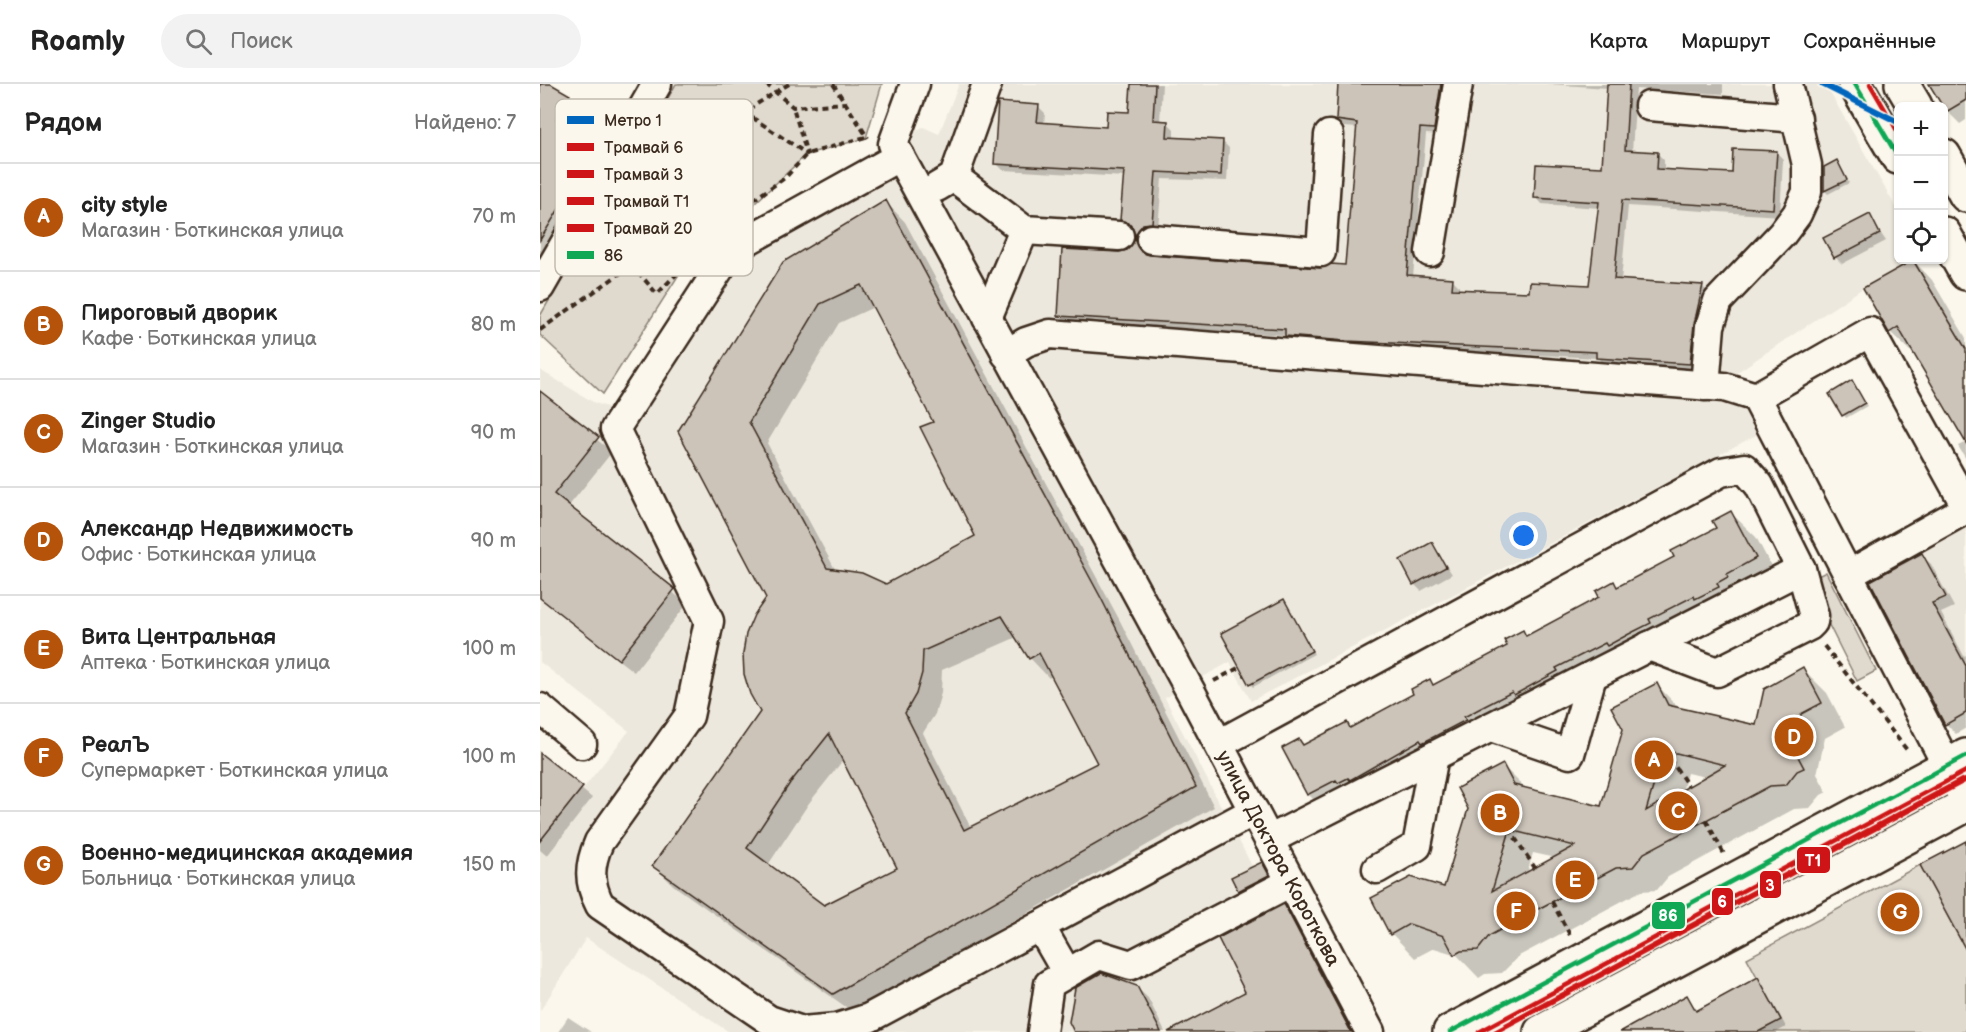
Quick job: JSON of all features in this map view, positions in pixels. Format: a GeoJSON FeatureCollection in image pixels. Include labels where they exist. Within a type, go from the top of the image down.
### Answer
{"type":"FeatureCollection","features":[{"type":"Feature","properties":{"kind":"main road"},"geometry":{"type":"LineString","coordinates":[[1855,84],[1898,156]]}},
{"type":"Feature","properties":{"kind":"main road"},"geometry":{"type":"LineString","coordinates":[[1902,84],[1913,102]]}},
{"type":"Feature","properties":{"kind":"main road"},"geometry":{"type":"LineString","coordinates":[[1948,241],[1966,273]]}},
{"type":"Feature","properties":{"kind":"main road"},"geometry":{"type":"LineString","coordinates":[[1450,1032],[1956,761]]}},
{"type":"Feature","properties":{"kind":"main road"},"geometry":{"type":"LineString","coordinates":[[1541,1032],[1966,803]]}},
{"type":"Feature","properties":{"kind":"street"},"geometry":{"type":"LineString","coordinates":[[648,99],[657,84]]}},
{"type":"Feature","properties":{"kind":"street"},"geometry":{"type":"LineString","coordinates":[[753,234],[884,142],[915,84]]}},
{"type":"Feature","properties":{"kind":"street"},"geometry":{"type":"LineString","coordinates":[[922,196],[954,177],[987,84]]}},
{"type":"Feature","properties":{"kind":"street"},"geometry":{"type":"LineString","coordinates":[[1430,252],[1458,84]]}},
{"type":"Feature","properties":{"kind":"street"},"geometry":{"type":"LineString","coordinates":[[1705,386],[1710,326],[1719,301],[1782,234],[1797,214],[1807,192],[1807,165],[1788,84]]}},
{"type":"Feature","properties":{"kind":"street"},"geometry":{"type":"LineString","coordinates":[[1649,106],[1797,118]]}},
{"type":"Feature","properties":{"kind":"street"},"geometry":{"type":"LineString","coordinates":[[1151,238],[1321,252],[1329,135]]}},
{"type":"Feature","properties":{"kind":"street","name":"улица Доктора Короткова"},"geometry":{"type":"LineString","coordinates":[[884,142],[922,196],[1188,685],[1370,1032]]}},
{"type":"Feature","properties":{"kind":"street"},"geometry":{"type":"LineString","coordinates":[[954,177],[1024,230],[1119,236]]}},
{"type":"Feature","properties":{"kind":"street"},"geometry":{"type":"LineString","coordinates":[[987,318],[1024,230]]}},
{"type":"Feature","properties":{"kind":"street"},"geometry":{"type":"LineString","coordinates":[[540,287],[555,261]]}},
{"type":"Feature","properties":{"kind":"street"},"geometry":{"type":"LineString","coordinates":[[714,276],[615,429],[709,621],[689,716],[599,842],[590,863],[591,889],[600,905],[769,1020],[802,1031],[837,1028],[869,1018],[1254,811]]}},
{"type":"Feature","properties":{"kind":"street"},"geometry":{"type":"LineString","coordinates":[[1755,397],[1870,332],[1966,507],[1848,575]]}},
{"type":"Feature","properties":{"kind":"street"},"geometry":{"type":"LineString","coordinates":[[1006,354],[1026,342],[1050,334],[1724,387],[1755,397],[1848,575],[1956,761],[1966,803]]}},
{"type":"Feature","properties":{"kind":"street"},"geometry":{"type":"LineString","coordinates":[[1219,744],[1721,471],[1744,468],[1759,485],[1801,569],[1814,622],[1717,672],[1649,646]]}},
{"type":"Feature","properties":{"kind":"street"},"geometry":{"type":"LineString","coordinates":[[1269,840],[1801,569]]}},
{"type":"Feature","properties":{"kind":"street"},"geometry":{"type":"LineString","coordinates":[[1491,727],[1570,754],[1592,676]]}},
{"type":"Feature","properties":{"kind":"street"},"geometry":{"type":"LineString","coordinates":[[540,708],[582,744]]}},
{"type":"Feature","properties":{"kind":"street"},"geometry":{"type":"LineString","coordinates":[[1377,869],[1418,846],[1434,756]]}},
{"type":"Feature","properties":{"kind":"street"},"geometry":{"type":"LineString","coordinates":[[1042,1032],[1049,984],[1067,973],[1099,955],[1131,965],[1291,882]]}},
{"type":"Feature","properties":{"kind":"street"},"geometry":{"type":"LineString","coordinates":[[1040,926],[1067,973]]}},
{"type":"Feature","properties":{"kind":"path"},"geometry":{"type":"LineString","coordinates":[[766,84],[793,107],[807,154]]}},
{"type":"Feature","properties":{"kind":"path"},"geometry":{"type":"LineString","coordinates":[[753,106],[789,84]]}},
{"type":"Feature","properties":{"kind":"path"},"geometry":{"type":"LineString","coordinates":[[833,84],[845,103],[884,142]]}},
{"type":"Feature","properties":{"kind":"path"},"geometry":{"type":"LineString","coordinates":[[793,107],[845,103]]}},
{"type":"Feature","properties":{"kind":"path"},"geometry":{"type":"LineString","coordinates":[[753,118],[807,154]]}},
{"type":"Feature","properties":{"kind":"path"},"geometry":{"type":"LineString","coordinates":[[753,200],[786,177],[807,154],[884,142]]}},
{"type":"Feature","properties":{"kind":"path"},"geometry":{"type":"LineString","coordinates":[[540,330],[615,276]]}},
{"type":"Feature","properties":{"kind":"path"},"geometry":{"type":"LineString","coordinates":[[642,276],[657,294],[675,276]]}},
{"type":"Feature","properties":{"kind":"path"},"geometry":{"type":"LineString","coordinates":[[1809,626],[1913,757]]}},
{"type":"Feature","properties":{"kind":"path"},"geometry":{"type":"LineString","coordinates":[[1664,750],[1688,786]]}},
{"type":"Feature","properties":{"kind":"path"},"geometry":{"type":"LineString","coordinates":[[1706,820],[1727,860]]}},
{"type":"Feature","properties":{"kind":"path"},"geometry":{"type":"LineString","coordinates":[[1509,830],[1534,868]]}},
{"type":"Feature","properties":{"kind":"path"},"geometry":{"type":"LineString","coordinates":[[1552,902],[1574,944]]}},
{"type":"Feature","properties":{"kind":"shaded area"},"geometry":{"type":"Polygon","coordinates":[[[676,84],[882,84],[866,138],[807,154],[754,204],[753,99],[668,99],[676,84]]]}},
{"type":"Feature","properties":{"kind":"shaded area"},"geometry":{"type":"Polygon","coordinates":[[[959,84],[1825,84],[1894,204],[1894,264],[1904,264],[1863,288],[1730,377],[1721,397],[1742,408],[1762,432],[1251,701],[1230,662],[1165,698],[1252,866],[1265,861],[1353,1032],[729,1032],[586,938],[540,1011],[540,843],[629,731],[540,662],[540,370],[595,403],[607,407],[618,404],[627,394],[703,276],[753,276],[753,218],[923,127],[939,134],[959,84]]]}},
{"type":"Feature","properties":{"kind":"shaded area"},"geometry":{"type":"Polygon","coordinates":[[[563,276],[678,276],[603,394],[540,335],[540,316],[563,276]]]}},
{"type":"Feature","properties":{"kind":"shaded area"},"geometry":{"type":"Polygon","coordinates":[[[1966,524],[1966,713],[1945,725],[1866,578],[1966,524]]]}},
{"type":"Feature","properties":{"kind":"shaded area"},"geometry":{"type":"Polygon","coordinates":[[[1826,572],[1876,671],[1857,681],[1824,615],[1814,578],[1826,572]]]}},
{"type":"Feature","properties":{"kind":"shaded area"},"geometry":{"type":"Polygon","coordinates":[[[1920,865],[1966,950],[1966,1032],[1758,1032],[1780,1020],[1747,958],[1920,865]]]}},
{"type":"Feature","properties":{"kind":"building"},"geometry":{"type":"Polygon","coordinates":[[[540,84],[551,84],[570,95],[568,99],[555,99],[555,215],[540,240],[540,84]]]}},
{"type":"Feature","properties":{"kind":"building"},"geometry":{"type":"Polygon","coordinates":[[[1131,84],[1155,84],[1153,120],[1168,121],[1167,137],[1223,140],[1221,175],[1156,172],[1152,223],[1143,224],[1135,236],[1129,223],[1120,220],[1124,171],[994,164],[998,102],[1039,105],[1037,122],[1106,127],[1107,111],[1129,112],[1131,84]]]}},
{"type":"Feature","properties":{"kind":"building"},"geometry":{"type":"Polygon","coordinates":[[[1338,84],[1441,84],[1434,129],[1420,128],[1407,275],[1453,278],[1452,289],[1529,292],[1530,282],[1589,285],[1599,202],[1534,198],[1536,164],[1602,167],[1607,84],[1629,84],[1625,150],[1658,152],[1657,169],[1732,173],[1733,149],[1777,151],[1773,209],[1622,200],[1614,279],[1703,285],[1694,324],[1690,364],[1596,358],[1596,352],[1346,341],[1285,336],[1285,329],[1058,316],[1062,249],[1119,252],[1127,250],[1135,239],[1141,252],[1150,255],[1320,268],[1331,264],[1345,265],[1357,123],[1336,120],[1338,84]]]}},
{"type":"Feature","properties":{"kind":"building"},"geometry":{"type":"Polygon","coordinates":[[[1929,84],[1966,84],[1966,100],[1948,111],[1948,102],[1940,102],[1929,84]]]}},
{"type":"Feature","properties":{"kind":"building"},"geometry":{"type":"Polygon","coordinates":[[[1837,160],[1847,180],[1824,191],[1824,167],[1837,160]]]}},
{"type":"Feature","properties":{"kind":"building"},"geometry":{"type":"Polygon","coordinates":[[[886,200],[1101,598],[1196,787],[833,994],[652,866],[760,712],[750,694],[744,674],[743,654],[746,634],[754,615],[766,598],[678,431],[783,262],[886,200]],[[861,285],[820,304],[749,422],[827,568],[862,573],[886,584],[975,536],[920,427],[933,422],[861,285]],[[1002,616],[923,651],[922,673],[916,694],[905,713],[964,830],[1097,763],[1039,653],[1029,659],[1002,616]],[[829,734],[790,783],[747,848],[824,905],[897,868],[829,734]]]}},
{"type":"Feature","properties":{"kind":"building"},"geometry":{"type":"Polygon","coordinates":[[[1870,214],[1880,234],[1834,258],[1823,238],[1870,214]]]}},
{"type":"Feature","properties":{"kind":"building"},"geometry":{"type":"Polygon","coordinates":[[[1906,264],[1915,264],[1966,349],[1966,443],[1898,327],[1889,333],[1863,288],[1906,264]]]}},
{"type":"Feature","properties":{"kind":"building"},"geometry":{"type":"Polygon","coordinates":[[[1852,380],[1865,403],[1842,416],[1829,394],[1852,380]]]}},
{"type":"Feature","properties":{"kind":"building"},"geometry":{"type":"Polygon","coordinates":[[[540,391],[599,437],[554,494],[675,589],[619,660],[540,598],[540,391]]]}},
{"type":"Feature","properties":{"kind":"building"},"geometry":{"type":"Polygon","coordinates":[[[1731,511],[1756,558],[1727,574],[1728,577],[1717,583],[1719,587],[1695,599],[1694,596],[1649,619],[1651,623],[1607,646],[1605,643],[1556,668],[1558,671],[1514,695],[1512,692],[1479,709],[1464,717],[1466,720],[1422,743],[1420,740],[1350,780],[1348,778],[1338,783],[1336,780],[1307,795],[1282,748],[1299,739],[1303,745],[1347,722],[1350,728],[1413,694],[1411,689],[1430,679],[1433,685],[1507,646],[1504,640],[1523,630],[1526,636],[1599,597],[1596,591],[1614,581],[1617,587],[1674,557],[1671,551],[1716,528],[1712,521],[1731,511]]]}},
{"type":"Feature","properties":{"kind":"building"},"geometry":{"type":"Polygon","coordinates":[[[1432,542],[1446,567],[1413,585],[1400,560],[1432,542]]]}},
{"type":"Feature","properties":{"kind":"building"},"geometry":{"type":"Polygon","coordinates":[[[1922,553],[1946,597],[1932,603],[1966,666],[1966,713],[1945,725],[1870,581],[1922,553]]]}},
{"type":"Feature","properties":{"kind":"building"},"geometry":{"type":"Polygon","coordinates":[[[1284,599],[1312,651],[1249,685],[1221,633],[1284,599]]]}},
{"type":"Feature","properties":{"kind":"building"},"geometry":{"type":"Polygon","coordinates":[[[1803,667],[1822,703],[1801,714],[1794,749],[1804,768],[1797,771],[1786,785],[1770,786],[1644,853],[1633,867],[1616,868],[1540,908],[1489,936],[1478,950],[1461,951],[1454,955],[1444,936],[1409,924],[1390,935],[1371,898],[1411,877],[1444,887],[1468,809],[1457,788],[1503,764],[1514,785],[1601,806],[1623,729],[1611,707],[1657,683],[1668,705],[1756,725],[1764,689],[1803,667]],[[1664,750],[1646,811],[1725,765],[1664,750]],[[1510,830],[1492,891],[1575,846],[1510,830]]]}},
{"type":"Feature","properties":{"kind":"building"},"geometry":{"type":"Polygon","coordinates":[[[540,753],[583,787],[540,841],[540,753]]]}},
{"type":"Feature","properties":{"kind":"building"},"geometry":{"type":"Polygon","coordinates":[[[1966,841],[1966,950],[1920,865],[1966,841]]]}},
{"type":"Feature","properties":{"kind":"building"},"geometry":{"type":"Polygon","coordinates":[[[1262,862],[1269,875],[1238,891],[1231,877],[1262,862]]]}},
{"type":"Feature","properties":{"kind":"building"},"geometry":{"type":"Polygon","coordinates":[[[1284,904],[1351,1032],[1168,1032],[1245,992],[1218,938],[1284,904]]]}},
{"type":"Feature","properties":{"kind":"building"},"geometry":{"type":"Polygon","coordinates":[[[1101,973],[1137,986],[1161,1032],[1074,1032],[1069,1022],[1075,988],[1101,973]]]}},
{"type":"Feature","properties":{"kind":"building"},"geometry":{"type":"Polygon","coordinates":[[[1758,977],[1781,1020],[1758,1032],[1620,1032],[1687,995],[1696,1011],[1758,977]]]}},
{"type":"Feature","properties":{"kind":"metro line","name":"1"},"geometry":{"type":"LineString","coordinates":[[1822,84],[1894,120]]}},
{"type":"Feature","properties":{"kind":"tram line","name":"20"},"geometry":{"type":"LineString","coordinates":[[1870,84],[1894,125]]}},
{"type":"Feature","properties":{"kind":"tram line","name":"6"},"geometry":{"type":"LineString","coordinates":[[1479,1032],[1966,771]]}},
{"type":"Feature","properties":{"kind":"tram line","name":"Т1"},"geometry":{"type":"LineString","coordinates":[[1506,1025],[1962,780]]}},
{"type":"Feature","properties":{"kind":"tram line","name":"3"},"geometry":{"type":"LineString","coordinates":[[1495,1032],[1966,780]]}},
{"type":"Feature","properties":{"kind":"transit line","name":"86"},"geometry":{"type":"LineString","coordinates":[[1855,84],[1897,156]]}},
{"type":"Feature","properties":{"kind":"transit line","name":"86"},"geometry":{"type":"LineString","coordinates":[[1450,1032],[1966,756]]}},
{"type":"Feature","properties":{"kind":"place","name":"Александр Недвижимость"},"geometry":{"type":"Point","coordinates":[1794,737]}},
{"type":"Feature","properties":{"kind":"place","name":"city style"},"geometry":{"type":"Point","coordinates":[1654,760]}},
{"type":"Feature","properties":{"kind":"place","name":"Zinger Studio"},"geometry":{"type":"Point","coordinates":[1678,811]}},
{"type":"Feature","properties":{"kind":"place","name":"Пироговый дворик"},"geometry":{"type":"Point","coordinates":[1500,813]}},
{"type":"Feature","properties":{"kind":"place","name":"Вита Центральная"},"geometry":{"type":"Point","coordinates":[1575,880]}},
{"type":"Feature","properties":{"kind":"place","name":"РеалЪ"},"geometry":{"type":"Point","coordinates":[1516,911]}},
{"type":"Feature","properties":{"kind":"place","name":"Военно-медицинская академия"},"geometry":{"type":"Point","coordinates":[1900,912]}}]}
